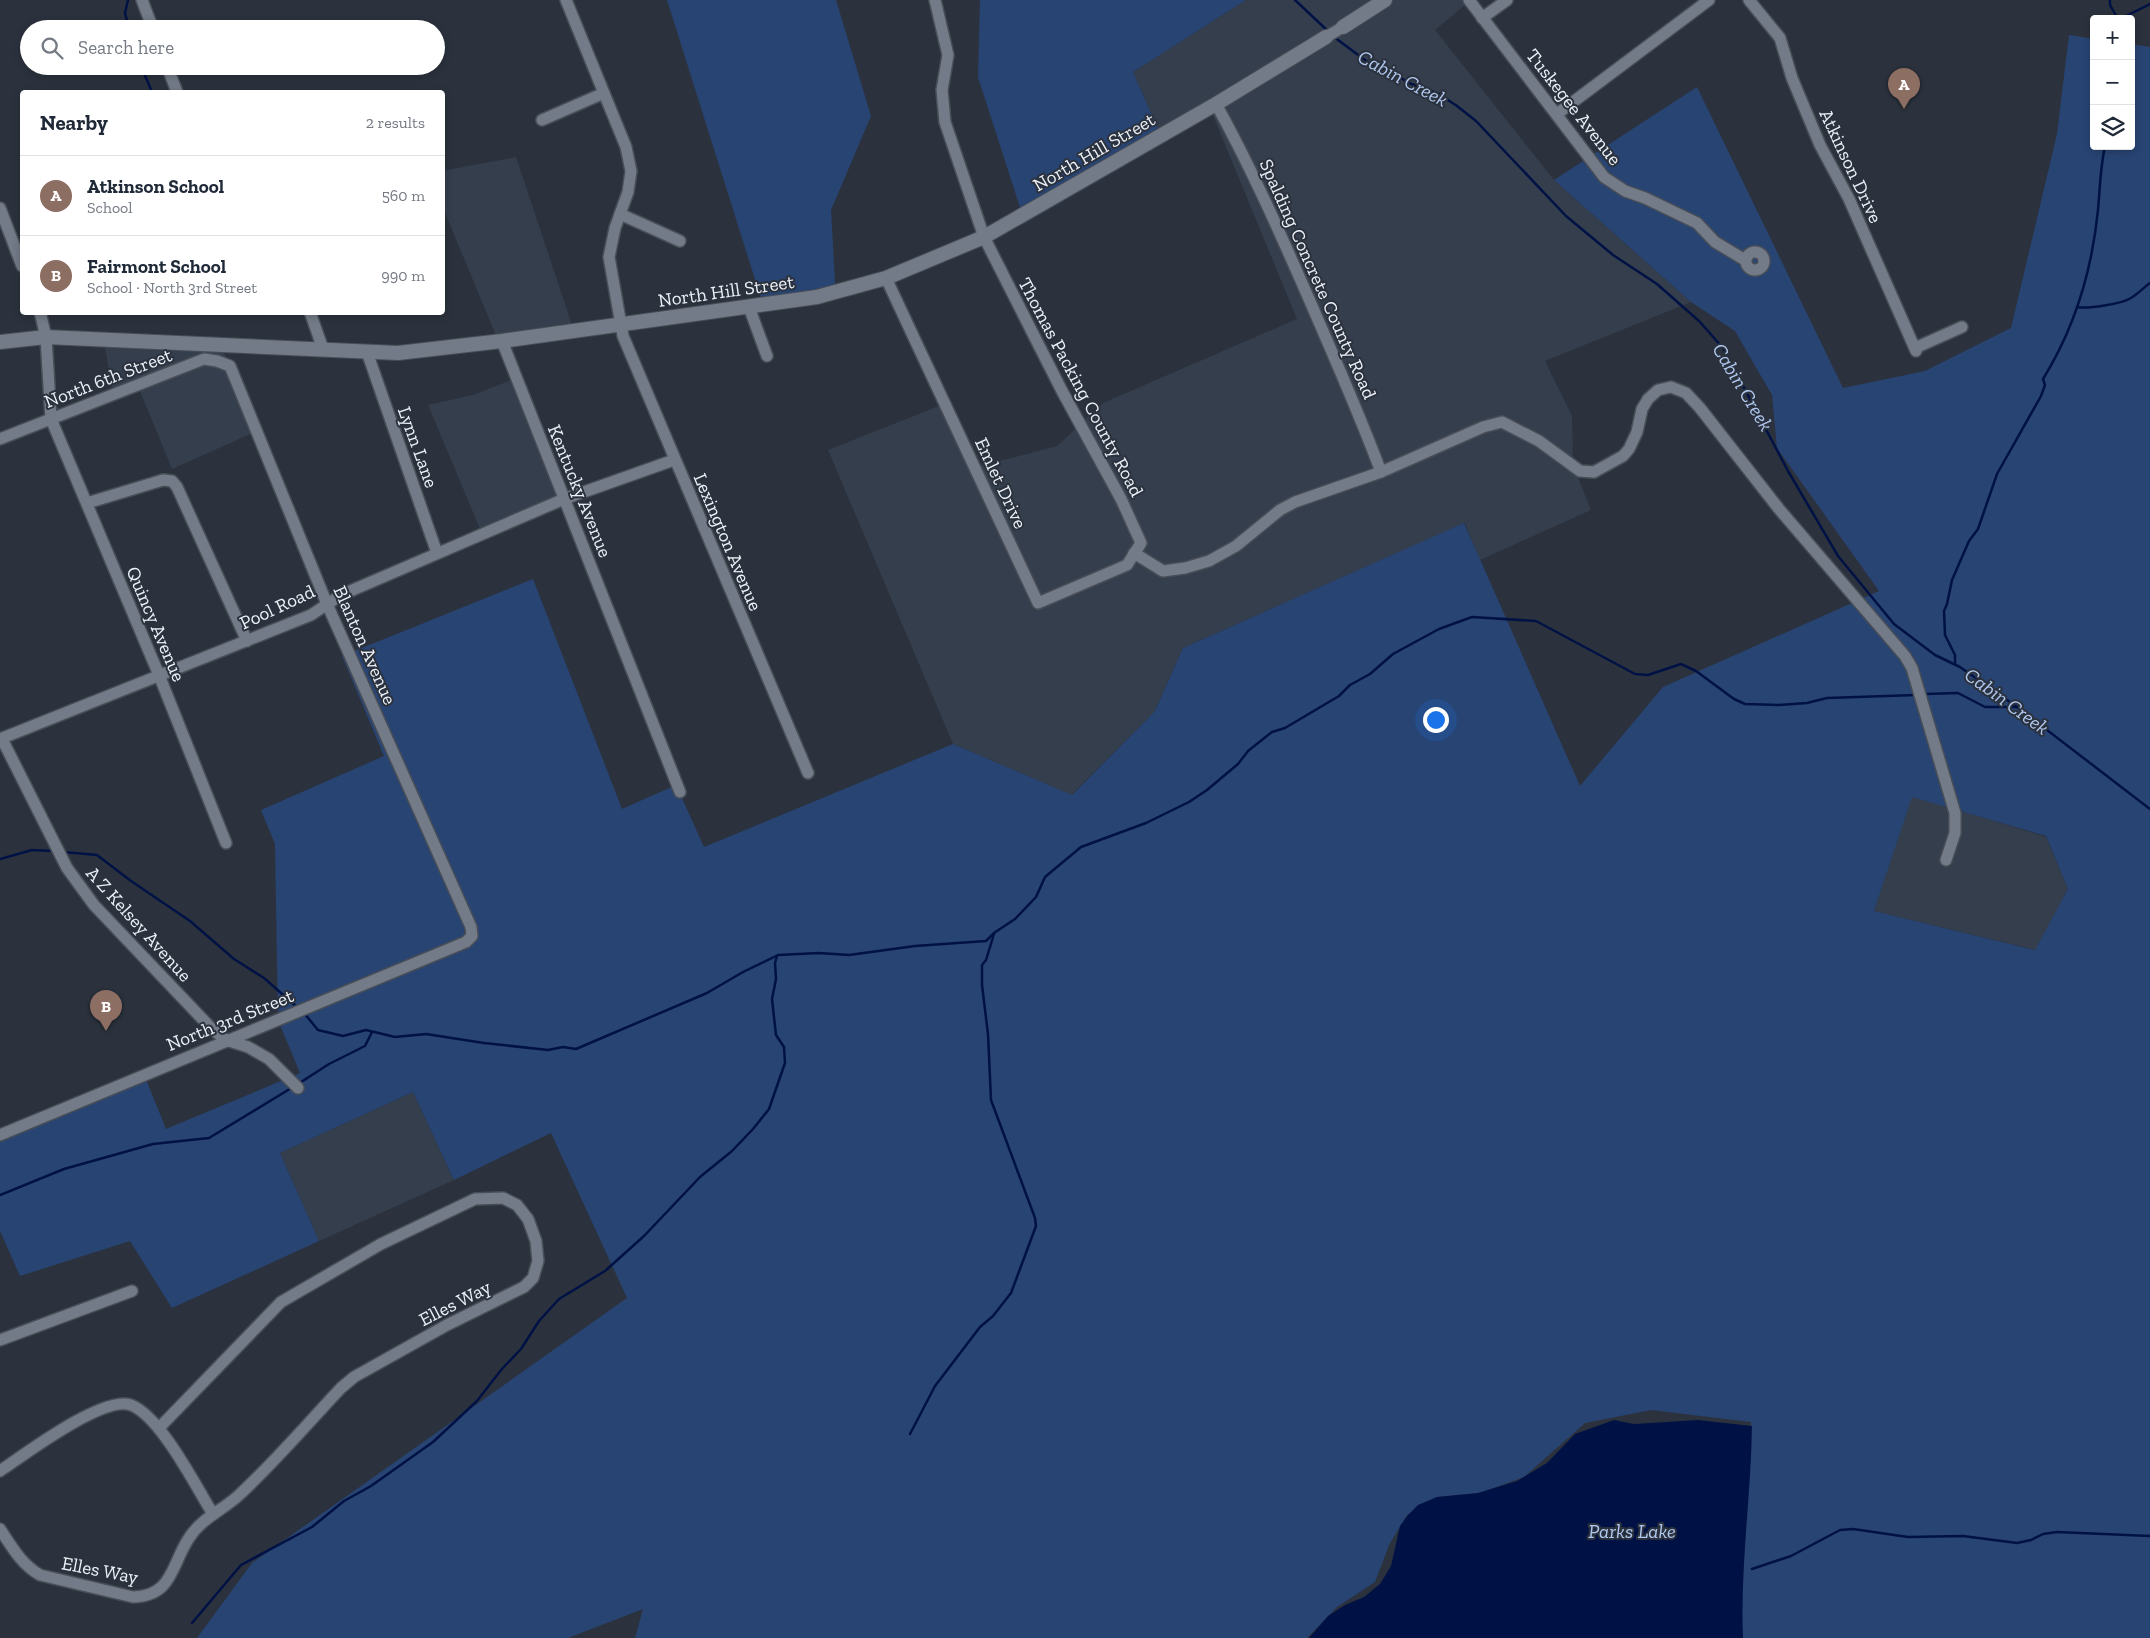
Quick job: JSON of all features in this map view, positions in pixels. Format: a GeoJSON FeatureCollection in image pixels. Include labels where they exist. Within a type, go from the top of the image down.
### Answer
{"type":"FeatureCollection","features":[{"type":"Feature","properties":{"kind":"street"},"geometry":{"type":"LineString","coordinates":[[142,0],[150,20]]}},
{"type":"Feature","properties":{"kind":"street","name":"Lexington Avenue"},"geometry":{"type":"LineString","coordinates":[[566,0],[626,147],[631,171],[628,192],[620,214],[609,257],[620,324],[674,460],[808,773]]}},
{"type":"Feature","properties":{"kind":"street"},"geometry":{"type":"LineString","coordinates":[[935,0],[948,55],[942,90],[945,122],[984,237]]}},
{"type":"Feature","properties":{"kind":"street","name":"North Hill Street"},"geometry":{"type":"LineString","coordinates":[[0,342],[46,337],[367,352],[427,351],[817,297],[886,278],[984,237],[1216,104],[1385,0]]}},
{"type":"Feature","properties":{"kind":"street","name":"Tuskegee Avenue"},"geometry":{"type":"LineString","coordinates":[[1469,0],[1604,177],[1625,191],[1697,222],[1715,242],[1745,260]]}},
{"type":"Feature","properties":{"kind":"street"},"geometry":{"type":"LineString","coordinates":[[1482,18],[1507,0]]}},
{"type":"Feature","properties":{"kind":"street"},"geometry":{"type":"LineString","coordinates":[[1557,114],[1709,0]]}},
{"type":"Feature","properties":{"kind":"street","name":"Atkinson Drive"},"geometry":{"type":"LineString","coordinates":[[1749,0],[1780,38],[1792,78],[1820,145],[1848,199],[1915,349],[1962,327]]}},
{"type":"Feature","properties":{"kind":"street"},"geometry":{"type":"LineString","coordinates":[[170,75],[176,90]]}},
{"type":"Feature","properties":{"kind":"street"},"geometry":{"type":"LineString","coordinates":[[542,120],[604,94]]}},
{"type":"Feature","properties":{"kind":"street","name":"Spalding Concrete County Road"},"geometry":{"type":"LineString","coordinates":[[1216,104],[1246,157],[1362,422],[1381,472]]}},
{"type":"Feature","properties":{"kind":"street"},"geometry":{"type":"LineString","coordinates":[[0,208],[19,244]]}},
{"type":"Feature","properties":{"kind":"street"},"geometry":{"type":"LineString","coordinates":[[620,214],[680,241]]}},
{"type":"Feature","properties":{"kind":"street","name":"Thomas Packing County Road"},"geometry":{"type":"LineString","coordinates":[[984,237],[1062,391],[1121,499],[1141,543],[1134,553]]}},
{"type":"Feature","properties":{"kind":"street","name":"Emlet Drive"},"geometry":{"type":"LineString","coordinates":[[886,278],[1038,603],[1127,565],[1134,553]]}},
{"type":"Feature","properties":{"kind":"street"},"geometry":{"type":"LineString","coordinates":[[749,307],[767,356]]}},
{"type":"Feature","properties":{"kind":"street","name":"Quincy Avenue"},"geometry":{"type":"LineString","coordinates":[[41,315],[46,337],[51,419],[159,676],[226,843]]}},
{"type":"Feature","properties":{"kind":"street"},"geometry":{"type":"LineString","coordinates":[[311,315],[323,349]]}},
{"type":"Feature","properties":{"kind":"street","name":"Kentucky Avenue"},"geometry":{"type":"LineString","coordinates":[[502,341],[680,792]]}},
{"type":"Feature","properties":{"kind":"street","name":"Lynn Lane"},"geometry":{"type":"LineString","coordinates":[[367,352],[437,553]]}},
{"type":"Feature","properties":{"kind":"street","name":"North 6th Street"},"geometry":{"type":"LineString","coordinates":[[0,439],[204,359],[218,361],[230,366]]}},
{"type":"Feature","properties":{"kind":"street","name":"Blanton Avenue"},"geometry":{"type":"LineString","coordinates":[[230,366],[327,604],[471,927],[472,936]]}},
{"type":"Feature","properties":{"kind":"street"},"geometry":{"type":"LineString","coordinates":[[1134,553],[1163,571],[1185,568],[1209,561],[1236,546],[1280,510],[1295,502],[1381,472],[1483,427],[1502,422],[1539,441],[1580,471],[1594,472],[1623,456],[1629,449],[1637,432],[1642,409],[1648,399],[1658,390],[1671,388],[1686,393],[1700,408],[1779,509],[1905,656],[1912,668],[1955,813],[1955,833],[1946,860]]}},
{"type":"Feature","properties":{"kind":"street","name":"Pool Road"},"geometry":{"type":"LineString","coordinates":[[1,739],[311,615],[341,595],[564,499],[674,460]]}},
{"type":"Feature","properties":{"kind":"street"},"geometry":{"type":"LineString","coordinates":[[87,503],[163,480],[172,481],[177,487],[247,641]]}},
{"type":"Feature","properties":{"kind":"street","name":"A Z Kelsey Avenue"},"geometry":{"type":"LineString","coordinates":[[1,739],[66,868],[88,898],[211,1028],[226,1040]]}},
{"type":"Feature","properties":{"kind":"street","name":"North 3rd Street"},"geometry":{"type":"LineString","coordinates":[[0,1135],[466,942],[472,936]]}},
{"type":"Feature","properties":{"kind":"street"},"geometry":{"type":"LineString","coordinates":[[226,1040],[248,1047],[269,1059],[298,1088]]}},
{"type":"Feature","properties":{"kind":"street","name":"Elles Way"},"geometry":{"type":"LineString","coordinates":[[0,1530],[20,1559],[30,1569],[40,1575],[133,1597],[145,1596],[158,1591],[166,1583],[187,1540],[196,1528],[236,1498],[341,1388],[354,1377],[448,1325],[524,1287],[533,1278],[538,1261],[536,1241],[528,1218],[517,1205],[503,1198],[476,1199],[381,1244],[293,1294],[269,1313],[159,1428]]}},
{"type":"Feature","properties":{"kind":"street"},"geometry":{"type":"LineString","coordinates":[[0,1340],[132,1291]]}},
{"type":"Feature","properties":{"kind":"street"},"geometry":{"type":"LineString","coordinates":[[0,1471],[92,1412],[112,1406],[129,1405],[144,1413],[159,1428],[213,1514]]}},
{"type":"Feature","properties":{"kind":"shaded area"},"geometry":{"type":"Polygon","coordinates":[[[667,0],[836,0],[871,116],[831,210],[836,300],[765,311],[667,0]]]}},
{"type":"Feature","properties":{"kind":"shaded area"},"geometry":{"type":"Polygon","coordinates":[[[980,0],[1246,0],[1133,72],[1164,143],[1025,223],[978,77],[980,0]]]}},
{"type":"Feature","properties":{"kind":"shaded area"},"geometry":{"type":"Polygon","coordinates":[[[1246,0],[1471,0],[1435,30],[1554,180],[1691,302],[1545,361],[1572,416],[1573,465],[1591,510],[1480,560],[1465,523],[1183,648],[1155,711],[1071,795],[953,744],[828,450],[949,402],[980,466],[1057,446],[1103,403],[1297,319],[1212,113],[1164,143],[1133,72],[1246,0]]]}},
{"type":"Feature","properties":{"kind":"shaded area"},"geometry":{"type":"Polygon","coordinates":[[[2069,35],[2090,38],[2090,150],[2135,150],[2135,45],[2150,47],[2150,1638],[1740,1638],[1751,1422],[1651,1410],[1585,1423],[1524,1477],[1480,1493],[1437,1497],[1407,1515],[1389,1545],[1375,1582],[1337,1607],[1307,1638],[635,1638],[643,1609],[568,1638],[197,1638],[252,1563],[627,1298],[551,1133],[454,1180],[413,1092],[280,1153],[319,1241],[172,1308],[130,1241],[20,1276],[0,1231],[0,1139],[145,1077],[166,1129],[300,1073],[278,1020],[275,844],[261,810],[384,756],[342,656],[533,579],[622,809],[676,785],[704,847],[953,744],[1072,795],[1155,711],[1183,648],[1464,523],[1580,786],[1663,687],[1879,591],[1777,448],[1772,395],[1735,331],[1691,302],[1554,180],[1697,87],[1843,388],[1925,371],[2011,328],[2057,134],[2069,35]],[[1912,797],[1874,911],[2035,950],[2068,889],[2046,836],[1912,797]]]}},
{"type":"Feature","properties":{"kind":"shaded area"},"geometry":{"type":"Polygon","coordinates":[[[516,157],[575,334],[500,345],[445,213],[445,170],[516,157]]]}},
{"type":"Feature","properties":{"kind":"shaded area"},"geometry":{"type":"Polygon","coordinates":[[[104,341],[223,350],[257,431],[172,469],[138,386],[113,395],[104,341]]]}},
{"type":"Feature","properties":{"kind":"shaded area"},"geometry":{"type":"Polygon","coordinates":[[[514,379],[566,501],[483,536],[428,405],[473,395],[514,379]]]}},
{"type":"Feature","properties":{"kind":"shaded area"},"geometry":{"type":"Polygon","coordinates":[[[1912,796],[2046,837],[2068,889],[2036,950],[1874,911],[1912,796]]]}},
{"type":"Feature","properties":{"kind":"shaded area"},"geometry":{"type":"Polygon","coordinates":[[[413,1092],[454,1180],[319,1241],[280,1153],[413,1092]]]}},
{"type":"Feature","properties":{"kind":"water","name":"Parks Lake"},"geometry":{"type":"Polygon","coordinates":[[[1614,1420],[1634,1424],[1698,1420],[1752,1426],[1744,1558],[1743,1638],[1309,1638],[1328,1616],[1345,1605],[1364,1597],[1380,1584],[1391,1566],[1400,1526],[1418,1505],[1437,1497],[1478,1493],[1517,1481],[1547,1463],[1575,1434],[1614,1420]]]}},
{"type":"Feature","properties":{"kind":"waterway"},"geometry":{"type":"LineString","coordinates":[[127,20],[125,13],[128,0]]}},
{"type":"Feature","properties":{"kind":"waterway","name":"Cabin Creek"},"geometry":{"type":"LineString","coordinates":[[1295,0],[1329,32]]}},
{"type":"Feature","properties":{"kind":"waterway"},"geometry":{"type":"LineString","coordinates":[[2110,0],[2110,5],[2116,15]]}},
{"type":"Feature","properties":{"kind":"waterway"},"geometry":{"type":"LineString","coordinates":[[2128,15],[2150,4]]}},
{"type":"Feature","properties":{"kind":"waterway","name":"Cabin Creek"},"geometry":{"type":"LineString","coordinates":[[1334,37],[1373,66],[1388,70],[1409,83],[1439,94],[1457,106],[1476,121],[1566,216],[1613,255],[1657,284],[1699,321],[1723,348],[1788,471],[1838,556],[1894,624],[1935,655],[1960,667],[2017,707],[2150,809]]}},
{"type":"Feature","properties":{"kind":"waterway"},"geometry":{"type":"LineString","coordinates":[[145,75],[151,90]]}},
{"type":"Feature","properties":{"kind":"waterway"},"geometry":{"type":"LineString","coordinates":[[1955,664],[1955,655],[1945,635],[1944,611],[1952,580],[1969,541],[1978,529],[1997,474],[2041,396],[2045,385],[2043,379],[2064,340],[2080,298],[2095,232],[2104,150]]}},
{"type":"Feature","properties":{"kind":"waterway"},"geometry":{"type":"LineString","coordinates":[[2077,307],[2104,306],[2127,300],[2150,283]]}},
{"type":"Feature","properties":{"kind":"waterway"},"geometry":{"type":"LineString","coordinates":[[304,1013],[318,1030],[343,1036],[366,1030],[395,1037],[426,1034],[548,1050],[563,1047],[576,1049],[707,993],[743,972],[778,955],[819,953],[849,955],[915,946],[986,941],[994,933],[1015,919],[1036,897],[1045,877],[1081,847],[1146,823],[1189,802],[1207,790],[1238,764],[1248,751],[1272,732],[1285,728],[1339,696],[1350,685],[1370,674],[1393,654],[1439,629],[1472,617],[1536,621],[1635,674],[1648,675],[1681,664],[1696,671],[1734,699],[1745,704],[1779,705],[1807,703],[1827,698],[1916,695]]}},
{"type":"Feature","properties":{"kind":"waterway"},"geometry":{"type":"LineString","coordinates":[[1924,694],[1958,693],[1985,707],[2017,707]]}},
{"type":"Feature","properties":{"kind":"waterway"},"geometry":{"type":"LineString","coordinates":[[0,859],[32,850],[53,851]]}},
{"type":"Feature","properties":{"kind":"waterway"},"geometry":{"type":"LineString","coordinates":[[64,852],[97,855],[131,881],[190,921],[234,959],[264,978],[298,1008]]}},
{"type":"Feature","properties":{"kind":"waterway"},"geometry":{"type":"LineString","coordinates":[[910,1434],[935,1386],[980,1327],[993,1316],[1011,1293],[1036,1226],[1035,1218],[991,1100],[982,965],[986,960],[994,934]]}},
{"type":"Feature","properties":{"kind":"waterway"},"geometry":{"type":"LineString","coordinates":[[192,1623],[241,1565],[312,1527],[344,1501],[371,1486],[433,1442],[477,1401],[501,1370],[521,1349],[539,1321],[559,1299],[605,1271],[644,1236],[700,1177],[732,1151],[753,1129],[769,1109],[785,1063],[784,1047],[776,1035],[772,999],[776,979],[775,963],[777,956]]}},
{"type":"Feature","properties":{"kind":"waterway"},"geometry":{"type":"LineString","coordinates":[[298,1084],[329,1064],[365,1046],[372,1032]]}},
{"type":"Feature","properties":{"kind":"waterway"},"geometry":{"type":"LineString","coordinates":[[0,1195],[64,1169],[153,1144],[209,1138],[293,1087]]}},
{"type":"Feature","properties":{"kind":"waterway"},"geometry":{"type":"LineString","coordinates":[[1752,1569],[1791,1556],[1840,1530],[1853,1529],[1908,1537],[1963,1536],[2017,1543],[2031,1540],[2043,1534],[2057,1532],[2150,1536]]}},
{"type":"Feature","properties":{"kind":"place","name":"Atkinson School"},"geometry":{"type":"Point","coordinates":[1904,109]}},
{"type":"Feature","properties":{"kind":"place","name":"Fairmont School"},"geometry":{"type":"Point","coordinates":[106,1031]}}]}
